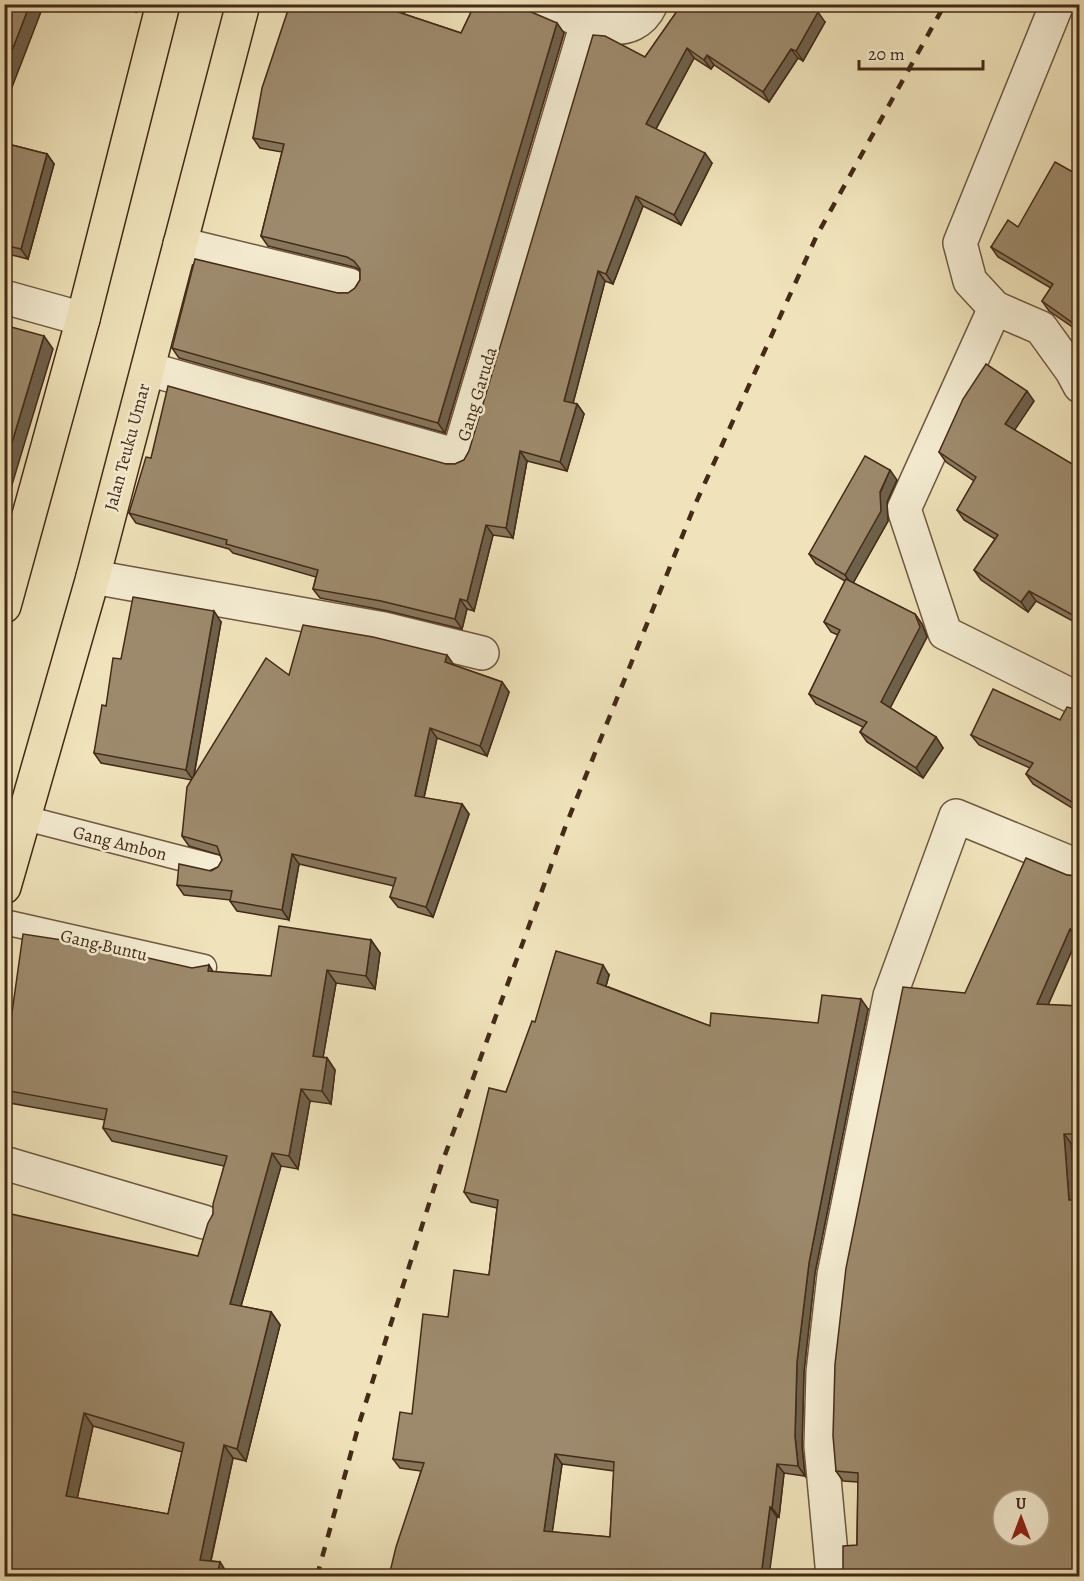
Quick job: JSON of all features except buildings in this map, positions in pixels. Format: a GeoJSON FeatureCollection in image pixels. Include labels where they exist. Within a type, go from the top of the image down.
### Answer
{"type":"FeatureCollection","features":[{"type":"Feature","properties":{"kind":"highway"},"geometry":{"type":"LineString","coordinates":[[4,606],[83,319],[163,4]]}},
{"type":"Feature","properties":{"kind":"highway","name":"Jalan Teuku Umar"},"geometry":{"type":"LineString","coordinates":[[4,887],[93,577],[243,4]]}},
{"type":"Feature","properties":{"kind":"street"},"geometry":{"type":"LineString","coordinates":[[544,4],[587,22],[625,29],[645,18],[651,4]]}},
{"type":"Feature","properties":{"kind":"street"},"geometry":{"type":"LineString","coordinates":[[1057,4],[960,243],[970,281],[995,308],[1041,328],[1080,386]]}},
{"type":"Feature","properties":{"kind":"street","name":"Gang Garuda"},"geometry":{"type":"LineString","coordinates":[[148,369],[458,456],[587,22]]}},
{"type":"Feature","properties":{"kind":"street"},"geometry":{"type":"LineString","coordinates":[[180,244],[349,285]]}},
{"type":"Feature","properties":{"kind":"street"},"geometry":{"type":"LineString","coordinates":[[4,297],[83,319]]}},
{"type":"Feature","properties":{"kind":"street"},"geometry":{"type":"LineString","coordinates":[[995,308],[904,509],[945,633],[1080,700]]}},
{"type":"Feature","properties":{"kind":"street"},"geometry":{"type":"LineString","coordinates":[[93,577],[384,629],[482,653]]}},
{"type":"Feature","properties":{"kind":"street"},"geometry":{"type":"LineString","coordinates":[[833,1576],[820,1446],[823,1372],[834,1275],[890,996],[956,816],[1080,867]]}},
{"type":"Feature","properties":{"kind":"street"},"geometry":{"type":"LineString","coordinates":[[4,1163],[204,1222]]}},
{"type":"Feature","properties":{"kind":"lane","name":"Gang Ambon"},"geometry":{"type":"LineString","coordinates":[[25,818],[215,867]]}},
{"type":"Feature","properties":{"kind":"lane","name":"Gang Buntu"},"geometry":{"type":"LineString","coordinates":[[4,922],[204,967]]}},
{"type":"Feature","properties":{"kind":"railway"},"geometry":{"type":"LineString","coordinates":[[317,1576],[359,1424],[442,1163],[566,825],[694,507],[817,235],[945,4]]}}]}
